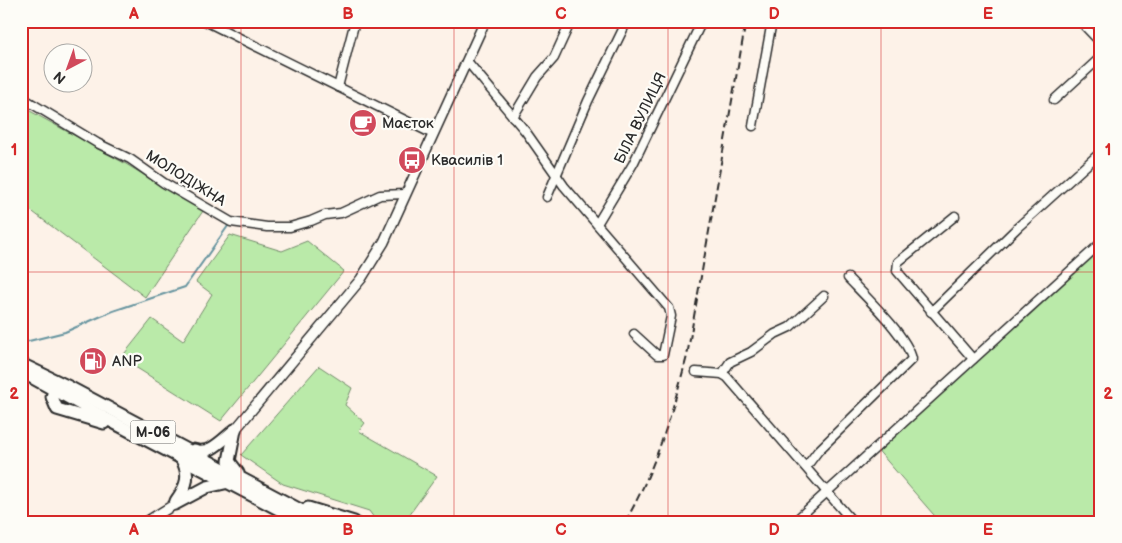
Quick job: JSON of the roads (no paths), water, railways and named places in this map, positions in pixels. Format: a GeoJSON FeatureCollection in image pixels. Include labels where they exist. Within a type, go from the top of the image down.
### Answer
{"type":"FeatureCollection","features":[{"type":"Feature","properties":{"kind":"highway","name":"М-06"},"geometry":{"type":"LineString","coordinates":[[21,364],[60,387],[292,503],[323,522]]}},
{"type":"Feature","properties":{"kind":"highway","name":"М-06"},"geometry":{"type":"LineString","coordinates":[[21,372],[60,387]]}},
{"type":"Feature","properties":{"kind":"highway","name":"М-06"},"geometry":{"type":"LineString","coordinates":[[60,387],[52,397],[54,405],[60,411],[123,428],[303,522]]}},
{"type":"Feature","properties":{"kind":"highway"},"geometry":{"type":"LineString","coordinates":[[178,445],[204,452],[221,442],[235,430]]}},
{"type":"Feature","properties":{"kind":"highway"},"geometry":{"type":"LineString","coordinates":[[235,430],[228,460],[243,478]]}},
{"type":"Feature","properties":{"kind":"highway"},"geometry":{"type":"LineString","coordinates":[[175,504],[188,480],[187,469],[181,458]]}},
{"type":"Feature","properties":{"kind":"highway"},"geometry":{"type":"LineString","coordinates":[[175,504],[207,487],[229,482]]}},
{"type":"Feature","properties":{"kind":"highway"},"geometry":{"type":"LineString","coordinates":[[292,503],[354,522]]}},
{"type":"Feature","properties":{"kind":"main road"},"geometry":{"type":"LineString","coordinates":[[235,430],[361,279],[384,242],[485,21]]}},
{"type":"Feature","properties":{"kind":"main road"},"geometry":{"type":"LineString","coordinates":[[146,522],[175,504]]}},
{"type":"Feature","properties":{"kind":"street"},"geometry":{"type":"LineString","coordinates":[[205,21],[338,87],[435,130]]}},
{"type":"Feature","properties":{"kind":"street"},"geometry":{"type":"LineString","coordinates":[[338,87],[356,21]]}},
{"type":"Feature","properties":{"kind":"street"},"geometry":{"type":"LineString","coordinates":[[513,117],[537,77],[554,58],[571,21]]}},
{"type":"Feature","properties":{"kind":"street"},"geometry":{"type":"LineString","coordinates":[[547,197],[588,101],[627,21]]}},
{"type":"Feature","properties":{"kind":"street","name":"БІЛА ВУЛИЦЯ"},"geometry":{"type":"LineString","coordinates":[[597,224],[633,164],[702,21]]}},
{"type":"Feature","properties":{"kind":"street"},"geometry":{"type":"LineString","coordinates":[[753,126],[772,21]]}},
{"type":"Feature","properties":{"kind":"street"},"geometry":{"type":"LineString","coordinates":[[1080,21],[1101,43]]}},
{"type":"Feature","properties":{"kind":"street"},"geometry":{"type":"LineString","coordinates":[[1054,100],[1101,57]]}},
{"type":"Feature","properties":{"kind":"street"},"geometry":{"type":"LineString","coordinates":[[467,61],[597,224],[670,308],[671,316],[663,355],[657,355],[634,334]]}},
{"type":"Feature","properties":{"kind":"street","name":"МОЛОДІЖНА"},"geometry":{"type":"LineString","coordinates":[[21,98],[98,143],[130,159],[164,183],[231,222],[267,227],[290,227],[311,222],[325,215],[341,214],[380,195],[405,194]]}},
{"type":"Feature","properties":{"kind":"street"},"geometry":{"type":"LineString","coordinates":[[931,312],[1018,227],[1101,152]]}},
{"type":"Feature","properties":{"kind":"street"},"geometry":{"type":"LineString","coordinates":[[955,216],[898,262],[896,266],[897,271],[972,359]]}},
{"type":"Feature","properties":{"kind":"street"},"geometry":{"type":"LineString","coordinates":[[794,522],[1101,243]]}},
{"type":"Feature","properties":{"kind":"street"},"geometry":{"type":"LineString","coordinates":[[806,468],[818,452],[912,359],[910,351],[899,335],[848,278]]}},
{"type":"Feature","properties":{"kind":"street"},"geometry":{"type":"LineString","coordinates":[[722,374],[730,362],[751,352],[775,334],[790,327],[824,296]]}},
{"type":"Feature","properties":{"kind":"street"},"geometry":{"type":"LineString","coordinates":[[696,372],[722,374],[828,490],[853,522]]}},
{"type":"Feature","properties":{"kind":"waterway"},"geometry":{"type":"LineString","coordinates":[[21,343],[65,332],[113,311],[185,287],[228,226]]}},
{"type":"Feature","properties":{"kind":"waterway"},"geometry":{"type":"LineString","coordinates":[[21,289],[25,292],[26,300],[21,309]]}},
{"type":"Feature","properties":{"kind":"railway"},"geometry":{"type":"LineString","coordinates":[[625,522],[636,502],[662,441],[687,356],[746,21]]}},
{"type":"Feature","properties":{"kind":"place","name":"Маєток"},"geometry":{"type":"Point","coordinates":[363,123]}},
{"type":"Feature","properties":{"kind":"place","name":"Квасилів 1"},"geometry":{"type":"Point","coordinates":[412,160]}},
{"type":"Feature","properties":{"kind":"place","name":"ANP"},"geometry":{"type":"Point","coordinates":[93,361]}}]}
